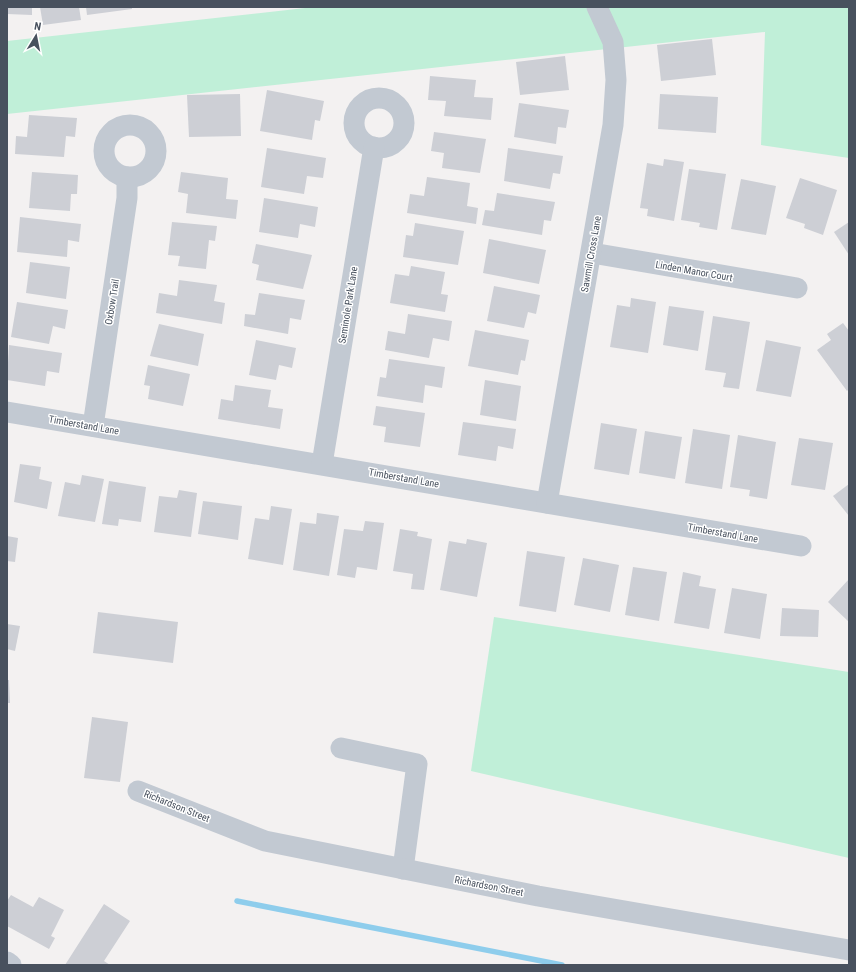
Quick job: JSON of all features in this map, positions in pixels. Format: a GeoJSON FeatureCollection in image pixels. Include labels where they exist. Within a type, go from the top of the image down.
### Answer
{"type":"FeatureCollection","features":[{"type":"Feature","properties":{"kind":"street","name":"Sawmill Cross Lane"},"geometry":{"type":"LineString","coordinates":[[547,503],[592,253],[613,125],[616,80],[613,42],[597,7]]}},
{"type":"Feature","properties":{"kind":"street","name":"Seminole Park Lane"},"geometry":{"type":"LineString","coordinates":[[322,464],[374,147]]}},
{"type":"Feature","properties":{"kind":"street","name":"Oxbow Trail"},"geometry":{"type":"LineString","coordinates":[[93,426],[127,198],[127,177]]}},
{"type":"Feature","properties":{"kind":"street","name":"Linden Manor Court"},"geometry":{"type":"LineString","coordinates":[[592,253],[797,288]]}},
{"type":"Feature","properties":{"kind":"street","name":"Timberstand Lane"},"geometry":{"type":"LineString","coordinates":[[7,412],[801,546]]}},
{"type":"Feature","properties":{"kind":"street"},"geometry":{"type":"LineString","coordinates":[[341,748],[417,764],[403,869]]}},
{"type":"Feature","properties":{"kind":"street","name":"Richardson Street"},"geometry":{"type":"LineString","coordinates":[[138,791],[265,841],[538,896],[849,950]]}},
{"type":"Feature","properties":{"kind":"street"},"geometry":{"type":"LineString","coordinates":[[7,962],[11,965]]}},
{"type":"Feature","properties":{"kind":"green space"},"geometry":{"type":"Polygon","coordinates":[[[314,7],[849,7],[849,158],[761,145],[765,32],[7,114],[7,41],[314,7]]]}},
{"type":"Feature","properties":{"kind":"green space"},"geometry":{"type":"Polygon","coordinates":[[[494,617],[849,672],[849,858],[471,771],[494,617]]]}},
{"type":"Feature","properties":{"kind":"building"},"geometry":{"type":"Polygon","coordinates":[[[7,7],[32,7],[32,15],[7,14],[7,7]]]}},
{"type":"Feature","properties":{"kind":"building"},"geometry":{"type":"Polygon","coordinates":[[[40,7],[79,7],[81,20],[43,25],[40,7]]]}},
{"type":"Feature","properties":{"kind":"building"},"geometry":{"type":"Polygon","coordinates":[[[86,7],[132,7],[132,9],[87,15],[86,7]]]}},
{"type":"Feature","properties":{"kind":"building"},"geometry":{"type":"Polygon","coordinates":[[[712,39],[716,75],[661,81],[657,45],[712,39]]]}},
{"type":"Feature","properties":{"kind":"building"},"geometry":{"type":"Polygon","coordinates":[[[565,56],[569,90],[520,95],[516,62],[565,56]]]}},
{"type":"Feature","properties":{"kind":"building"},"geometry":{"type":"Polygon","coordinates":[[[430,76],[476,80],[474,97],[493,98],[491,120],[444,116],[446,101],[428,100],[430,76]]]}},
{"type":"Feature","properties":{"kind":"building"},"geometry":{"type":"Polygon","coordinates":[[[267,90],[324,101],[320,121],[315,120],[312,140],[260,131],[267,90]]]}},
{"type":"Feature","properties":{"kind":"building"},"geometry":{"type":"Polygon","coordinates":[[[240,94],[241,136],[189,137],[187,95],[240,94]]]}},
{"type":"Feature","properties":{"kind":"building"},"geometry":{"type":"Polygon","coordinates":[[[660,94],[718,97],[716,133],[658,129],[660,94]]]}},
{"type":"Feature","properties":{"kind":"building"},"geometry":{"type":"Polygon","coordinates":[[[519,103],[569,110],[566,128],[558,127],[556,144],[514,137],[519,103]]]}},
{"type":"Feature","properties":{"kind":"building"},"geometry":{"type":"Polygon","coordinates":[[[29,115],[77,118],[75,137],[66,136],[64,157],[15,154],[16,136],[27,137],[29,115]]]}},
{"type":"Feature","properties":{"kind":"building"},"geometry":{"type":"Polygon","coordinates":[[[434,132],[486,139],[480,173],[442,168],[444,153],[431,151],[434,132]]]}},
{"type":"Feature","properties":{"kind":"building"},"geometry":{"type":"Polygon","coordinates":[[[267,148],[326,158],[323,178],[307,176],[304,194],[261,187],[267,148]]]}},
{"type":"Feature","properties":{"kind":"building"},"geometry":{"type":"Polygon","coordinates":[[[508,148],[563,156],[560,174],[553,173],[550,189],[504,181],[508,148]]]}},
{"type":"Feature","properties":{"kind":"building"},"geometry":{"type":"Polygon","coordinates":[[[664,159],[684,162],[674,221],[647,216],[648,209],[640,208],[647,163],[663,166],[664,159]]]}},
{"type":"Feature","properties":{"kind":"building"},"geometry":{"type":"Polygon","coordinates":[[[689,169],[726,174],[717,230],[699,227],[700,223],[681,220],[689,169]]]}},
{"type":"Feature","properties":{"kind":"building"},"geometry":{"type":"Polygon","coordinates":[[[32,172],[78,175],[77,194],[71,194],[70,211],[29,208],[32,172]]]}},
{"type":"Feature","properties":{"kind":"building"},"geometry":{"type":"Polygon","coordinates":[[[181,172],[228,178],[226,199],[238,200],[236,219],[186,213],[188,194],[178,192],[181,172]]]}},
{"type":"Feature","properties":{"kind":"building"},"geometry":{"type":"Polygon","coordinates":[[[427,177],[470,183],[467,206],[478,208],[476,224],[407,213],[410,194],[424,196],[427,177]]]}},
{"type":"Feature","properties":{"kind":"building"},"geometry":{"type":"Polygon","coordinates":[[[800,178],[837,190],[823,235],[804,228],[805,224],[786,218],[800,178]]]}},
{"type":"Feature","properties":{"kind":"building"},"geometry":{"type":"Polygon","coordinates":[[[741,179],[776,186],[766,235],[731,229],[741,179]]]}},
{"type":"Feature","properties":{"kind":"building"},"geometry":{"type":"Polygon","coordinates":[[[497,193],[555,202],[551,221],[544,220],[542,235],[482,225],[485,210],[494,211],[497,193]]]}},
{"type":"Feature","properties":{"kind":"building"},"geometry":{"type":"Polygon","coordinates":[[[264,198],[318,207],[315,227],[300,224],[298,238],[259,232],[264,198]]]}},
{"type":"Feature","properties":{"kind":"building"},"geometry":{"type":"Polygon","coordinates":[[[20,217],[81,224],[79,242],[68,240],[67,257],[17,252],[20,217]]]}},
{"type":"Feature","properties":{"kind":"building"},"geometry":{"type":"Polygon","coordinates":[[[172,222],[217,226],[215,241],[209,240],[206,269],[178,266],[180,256],[168,255],[172,222]]]}},
{"type":"Feature","properties":{"kind":"building"},"geometry":{"type":"Polygon","coordinates":[[[849,222],[849,255],[834,232],[849,222]]]}},
{"type":"Feature","properties":{"kind":"building"},"geometry":{"type":"Polygon","coordinates":[[[415,223],[464,231],[458,265],[403,257],[406,235],[413,236],[415,223]]]}},
{"type":"Feature","properties":{"kind":"building"},"geometry":{"type":"Polygon","coordinates":[[[489,239],[546,250],[539,284],[483,273],[489,239]]]}},
{"type":"Feature","properties":{"kind":"building"},"geometry":{"type":"Polygon","coordinates":[[[256,244],[312,255],[303,289],[256,280],[259,265],[252,263],[256,244]]]}},
{"type":"Feature","properties":{"kind":"building"},"geometry":{"type":"Polygon","coordinates":[[[30,262],[70,267],[66,299],[26,293],[30,262]]]}},
{"type":"Feature","properties":{"kind":"building"},"geometry":{"type":"Polygon","coordinates":[[[411,266],[445,272],[441,294],[448,295],[445,312],[390,303],[395,274],[409,276],[411,266]]]}},
{"type":"Feature","properties":{"kind":"building"},"geometry":{"type":"Polygon","coordinates":[[[179,280],[217,285],[214,301],[225,303],[222,324],[156,313],[159,293],[177,296],[179,280]]]}},
{"type":"Feature","properties":{"kind":"building"},"geometry":{"type":"Polygon","coordinates":[[[494,286],[540,295],[536,314],[528,312],[524,328],[487,321],[494,286]]]}},
{"type":"Feature","properties":{"kind":"building"},"geometry":{"type":"Polygon","coordinates":[[[259,293],[305,300],[301,320],[290,318],[288,334],[244,326],[245,314],[255,315],[259,293]]]}},
{"type":"Feature","properties":{"kind":"building"},"geometry":{"type":"Polygon","coordinates":[[[631,298],[656,302],[648,353],[610,347],[617,305],[630,307],[631,298]]]}},
{"type":"Feature","properties":{"kind":"building"},"geometry":{"type":"Polygon","coordinates":[[[17,302],[68,310],[65,329],[53,326],[49,344],[11,337],[17,302]]]}},
{"type":"Feature","properties":{"kind":"building"},"geometry":{"type":"Polygon","coordinates":[[[669,306],[704,311],[698,351],[663,345],[669,306]]]}},
{"type":"Feature","properties":{"kind":"building"},"geometry":{"type":"Polygon","coordinates":[[[408,314],[452,321],[449,341],[433,338],[429,358],[385,350],[388,331],[405,334],[408,314]]]}},
{"type":"Feature","properties":{"kind":"building"},"geometry":{"type":"Polygon","coordinates":[[[713,316],[750,322],[739,389],[723,387],[726,373],[705,370],[713,316]]]}},
{"type":"Feature","properties":{"kind":"building"},"geometry":{"type":"Polygon","coordinates":[[[843,323],[849,331],[849,389],[847,391],[817,350],[831,340],[827,334],[843,323]]]}},
{"type":"Feature","properties":{"kind":"building"},"geometry":{"type":"Polygon","coordinates":[[[159,324],[204,334],[198,366],[150,356],[159,324]]]}},
{"type":"Feature","properties":{"kind":"building"},"geometry":{"type":"Polygon","coordinates":[[[475,330],[529,340],[525,361],[521,360],[518,375],[468,366],[475,330]]]}},
{"type":"Feature","properties":{"kind":"building"},"geometry":{"type":"Polygon","coordinates":[[[256,340],[296,348],[292,368],[279,365],[276,380],[249,375],[256,340]]]}},
{"type":"Feature","properties":{"kind":"building"},"geometry":{"type":"Polygon","coordinates":[[[766,340],[801,347],[791,397],[756,391],[766,340]]]}},
{"type":"Feature","properties":{"kind":"building"},"geometry":{"type":"Polygon","coordinates":[[[9,345],[62,353],[59,373],[47,371],[45,386],[7,380],[9,345]]]}},
{"type":"Feature","properties":{"kind":"building"},"geometry":{"type":"Polygon","coordinates":[[[389,359],[445,367],[442,388],[425,385],[423,403],[377,396],[380,377],[386,378],[389,359]]]}},
{"type":"Feature","properties":{"kind":"building"},"geometry":{"type":"Polygon","coordinates":[[[148,365],[190,374],[183,406],[148,399],[150,386],[144,385],[148,365]]]}},
{"type":"Feature","properties":{"kind":"building"},"geometry":{"type":"Polygon","coordinates":[[[485,380],[521,386],[516,421],[480,415],[485,380]]]}},
{"type":"Feature","properties":{"kind":"building"},"geometry":{"type":"Polygon","coordinates":[[[235,385],[271,390],[268,407],[283,409],[280,429],[218,419],[221,399],[233,401],[235,385]]]}},
{"type":"Feature","properties":{"kind":"building"},"geometry":{"type":"Polygon","coordinates":[[[376,406],[425,413],[420,447],[384,442],[386,427],[373,425],[376,406]]]}},
{"type":"Feature","properties":{"kind":"building"},"geometry":{"type":"Polygon","coordinates":[[[463,422],[516,429],[513,449],[498,446],[496,461],[458,455],[463,422]]]}},
{"type":"Feature","properties":{"kind":"building"},"geometry":{"type":"Polygon","coordinates":[[[601,423],[637,429],[629,475],[594,469],[601,423]]]}},
{"type":"Feature","properties":{"kind":"building"},"geometry":{"type":"Polygon","coordinates":[[[693,429],[730,435],[722,489],[685,483],[693,429]]]}},
{"type":"Feature","properties":{"kind":"building"},"geometry":{"type":"Polygon","coordinates":[[[645,431],[682,437],[675,479],[639,473],[645,431]]]}},
{"type":"Feature","properties":{"kind":"building"},"geometry":{"type":"Polygon","coordinates":[[[738,435],[776,442],[767,499],[749,496],[750,490],[730,487],[738,435]]]}},
{"type":"Feature","properties":{"kind":"building"},"geometry":{"type":"Polygon","coordinates":[[[799,438],[833,443],[825,490],[791,485],[799,438]]]}},
{"type":"Feature","properties":{"kind":"building"},"geometry":{"type":"Polygon","coordinates":[[[20,464],[41,467],[39,479],[52,482],[47,509],[14,502],[20,464]]]}},
{"type":"Feature","properties":{"kind":"building"},"geometry":{"type":"Polygon","coordinates":[[[82,475],[104,479],[95,522],[58,516],[65,482],[80,485],[82,475]]]}},
{"type":"Feature","properties":{"kind":"building"},"geometry":{"type":"Polygon","coordinates":[[[109,481],[146,487],[141,522],[119,519],[118,526],[102,524],[109,481]]]}},
{"type":"Feature","properties":{"kind":"building"},"geometry":{"type":"Polygon","coordinates":[[[849,484],[849,516],[833,496],[849,484]]]}},
{"type":"Feature","properties":{"kind":"building"},"geometry":{"type":"Polygon","coordinates":[[[179,490],[197,493],[191,537],[154,532],[159,496],[177,498],[179,490]]]}},
{"type":"Feature","properties":{"kind":"building"},"geometry":{"type":"Polygon","coordinates":[[[203,501],[242,506],[238,540],[198,534],[203,501]]]}},
{"type":"Feature","properties":{"kind":"building"},"geometry":{"type":"Polygon","coordinates":[[[271,506],[292,509],[283,565],[248,559],[255,518],[269,520],[271,506]]]}},
{"type":"Feature","properties":{"kind":"building"},"geometry":{"type":"Polygon","coordinates":[[[317,513],[339,516],[329,576],[293,570],[300,522],[316,524],[317,513]]]}},
{"type":"Feature","properties":{"kind":"building"},"geometry":{"type":"Polygon","coordinates":[[[365,521],[384,523],[377,570],[357,567],[355,578],[337,575],[344,529],[363,531],[365,521]]]}},
{"type":"Feature","properties":{"kind":"building"},"geometry":{"type":"Polygon","coordinates":[[[400,529],[418,532],[417,536],[432,539],[424,590],[411,589],[413,574],[393,571],[400,529]]]}},
{"type":"Feature","properties":{"kind":"building"},"geometry":{"type":"Polygon","coordinates":[[[7,536],[18,538],[15,562],[7,561],[7,536]]]}},
{"type":"Feature","properties":{"kind":"building"},"geometry":{"type":"Polygon","coordinates":[[[467,539],[487,543],[477,597],[440,590],[449,541],[466,544],[467,539]]]}},
{"type":"Feature","properties":{"kind":"building"},"geometry":{"type":"Polygon","coordinates":[[[527,551],[565,557],[556,612],[519,606],[527,551]]]}},
{"type":"Feature","properties":{"kind":"building"},"geometry":{"type":"Polygon","coordinates":[[[583,558],[619,565],[610,612],[574,605],[583,558]]]}},
{"type":"Feature","properties":{"kind":"building"},"geometry":{"type":"Polygon","coordinates":[[[633,567],[667,572],[659,621],[625,615],[633,567]]]}},
{"type":"Feature","properties":{"kind":"building"},"geometry":{"type":"Polygon","coordinates":[[[683,572],[701,576],[699,586],[716,589],[709,629],[674,623],[683,572]]]}},
{"type":"Feature","properties":{"kind":"building"},"geometry":{"type":"Polygon","coordinates":[[[849,579],[849,622],[828,602],[849,579]]]}},
{"type":"Feature","properties":{"kind":"building"},"geometry":{"type":"Polygon","coordinates":[[[732,588],[767,594],[760,639],[724,633],[732,588]]]}},
{"type":"Feature","properties":{"kind":"building"},"geometry":{"type":"Polygon","coordinates":[[[782,608],[819,610],[818,637],[780,636],[782,608]]]}},
{"type":"Feature","properties":{"kind":"building"},"geometry":{"type":"Polygon","coordinates":[[[98,612],[178,622],[173,663],[93,653],[98,612]]]}},
{"type":"Feature","properties":{"kind":"building"},"geometry":{"type":"Polygon","coordinates":[[[7,624],[20,626],[15,651],[7,649],[7,624]]]}},
{"type":"Feature","properties":{"kind":"building"},"geometry":{"type":"Polygon","coordinates":[[[7,680],[9,680],[10,703],[7,703],[7,680]]]}},
{"type":"Feature","properties":{"kind":"building"},"geometry":{"type":"Polygon","coordinates":[[[92,717],[128,722],[120,782],[84,778],[92,717]]]}},
{"type":"Feature","properties":{"kind":"building"},"geometry":{"type":"Polygon","coordinates":[[[11,895],[33,907],[39,897],[64,910],[51,936],[55,938],[49,949],[7,926],[7,901],[11,895]]]}},
{"type":"Feature","properties":{"kind":"building"},"geometry":{"type":"Polygon","coordinates":[[[104,904],[130,921],[104,961],[110,965],[65,965],[104,904]]]}},
{"type":"Feature","properties":{"kind":"waterway"},"geometry":{"type":"LineString","coordinates":[[237,901],[562,965]]}}]}
